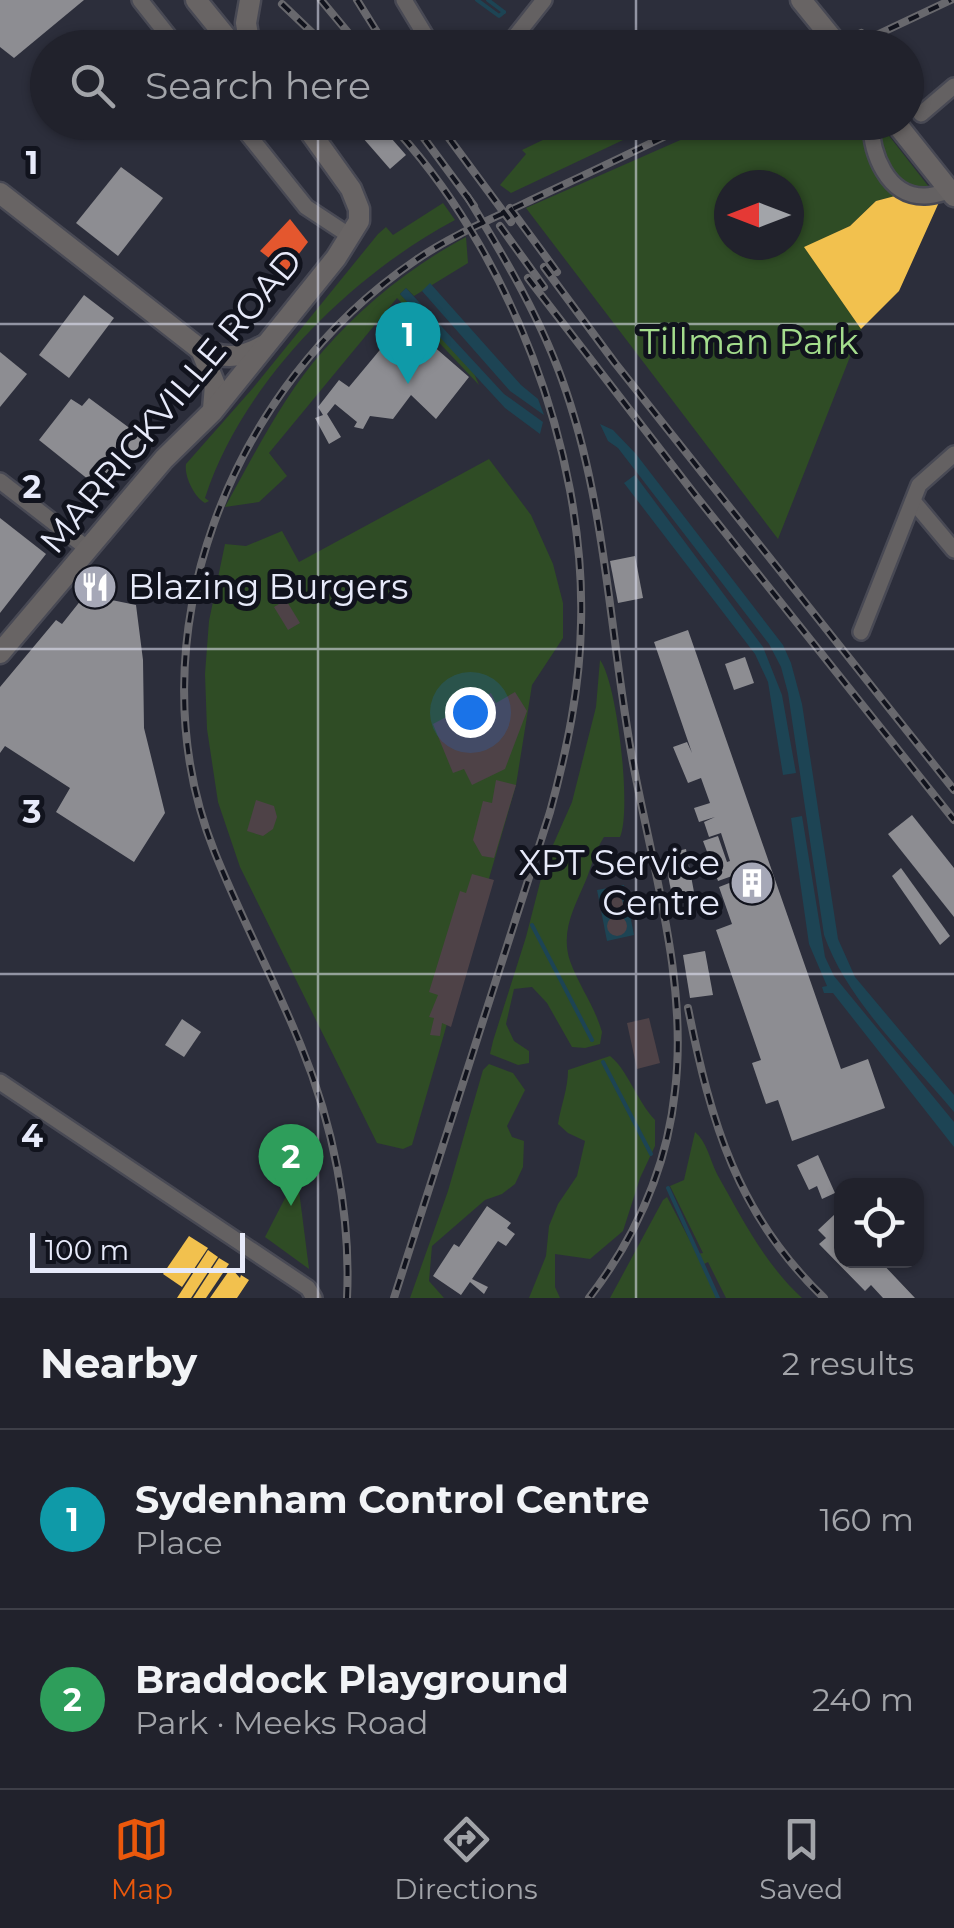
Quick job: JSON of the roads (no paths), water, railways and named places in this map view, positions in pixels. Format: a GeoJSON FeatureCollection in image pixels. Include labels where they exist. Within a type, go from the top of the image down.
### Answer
{"type":"FeatureCollection","features":[{"type":"Feature","properties":{"kind":"main road"},"geometry":{"type":"LineString","coordinates":[[196,0],[220,30]]}},
{"type":"Feature","properties":{"kind":"main road"},"geometry":{"type":"LineString","coordinates":[[247,30],[250,0]]}},
{"type":"Feature","properties":{"kind":"main road"},"geometry":{"type":"LineString","coordinates":[[801,0],[825,30]]}},
{"type":"Feature","properties":{"kind":"main road"},"geometry":{"type":"LineString","coordinates":[[316,140],[346,179],[356,200],[359,220],[350,236]]}},
{"type":"Feature","properties":{"kind":"main road"},"geometry":{"type":"LineString","coordinates":[[909,140],[952,194]]}},
{"type":"Feature","properties":{"kind":"main road"},"geometry":{"type":"LineString","coordinates":[[0,194],[201,350],[226,357],[265,346]]}},
{"type":"Feature","properties":{"kind":"main road","name":"MARRICKVILLE ROAD"},"geometry":{"type":"LineString","coordinates":[[0,653],[164,459],[213,411],[350,236]]}},
{"type":"Feature","properties":{"kind":"main road"},"geometry":{"type":"LineString","coordinates":[[201,350],[215,385],[213,411]]}},
{"type":"Feature","properties":{"kind":"street"},"geometry":{"type":"LineString","coordinates":[[140,0],[164,30]]}},
{"type":"Feature","properties":{"kind":"street"},"geometry":{"type":"LineString","coordinates":[[404,0],[422,30]]}},
{"type":"Feature","properties":{"kind":"street"},"geometry":{"type":"LineString","coordinates":[[520,30],[544,0]]}},
{"type":"Feature","properties":{"kind":"street"},"geometry":{"type":"LineString","coordinates":[[924,111],[954,86]]}},
{"type":"Feature","properties":{"kind":"street"},"geometry":{"type":"LineString","coordinates":[[252,140],[306,207],[350,236]]}},
{"type":"Feature","properties":{"kind":"street"},"geometry":{"type":"LineString","coordinates":[[873,140],[876,157],[896,185],[910,194],[952,194]]}},
{"type":"Feature","properties":{"kind":"street"},"geometry":{"type":"LineString","coordinates":[[861,632],[919,486],[954,454]]}},
{"type":"Feature","properties":{"kind":"street"},"geometry":{"type":"LineString","coordinates":[[0,481],[88,548]]}},
{"type":"Feature","properties":{"kind":"street"},"geometry":{"type":"LineString","coordinates":[[913,501],[954,550]]}},
{"type":"Feature","properties":{"kind":"street"},"geometry":{"type":"LineString","coordinates":[[0,1082],[245,1244],[308,1288],[314,1298]]}},
{"type":"Feature","properties":{"kind":"water"},"geometry":{"type":"Polygon","coordinates":[[[430,283],[538,399],[544,415],[510,391],[422,291],[430,283]]]}},
{"type":"Feature","properties":{"kind":"water"},"geometry":{"type":"Polygon","coordinates":[[[406,288],[504,394],[543,422],[540,434],[505,408],[400,294],[406,288]]]}},
{"type":"Feature","properties":{"kind":"water"},"geometry":{"type":"Polygon","coordinates":[[[600,424],[613,430],[636,454],[783,645],[802,704],[838,939],[855,977],[954,1095],[954,1112],[864,1006],[834,959],[824,935],[781,667],[769,644],[618,448],[608,441],[600,424]]]}},
{"type":"Feature","properties":{"kind":"water"},"geometry":{"type":"Polygon","coordinates":[[[635,475],[763,647],[782,695],[796,773],[783,775],[768,682],[755,654],[624,483],[635,475]]]}},
{"type":"Feature","properties":{"kind":"water"},"geometry":{"type":"Polygon","coordinates":[[[802,816],[825,957],[834,976],[954,1122],[954,1147],[833,993],[824,993],[822,987],[827,986],[809,944],[791,818],[802,816]]]}},
{"type":"Feature","properties":{"kind":"water"},"geometry":{"type":"Polygon","coordinates":[[[624,885],[634,935],[607,941],[597,890],[624,885]]]}},
{"type":"Feature","properties":{"kind":"waterway"},"geometry":{"type":"LineString","coordinates":[[477,0],[499,16],[504,12]]}},
{"type":"Feature","properties":{"kind":"waterway"},"geometry":{"type":"LineString","coordinates":[[488,0],[504,12]]}},
{"type":"Feature","properties":{"kind":"waterway"},"geometry":{"type":"LineString","coordinates":[[532,925],[592,1040]]}},
{"type":"Feature","properties":{"kind":"waterway"},"geometry":{"type":"LineString","coordinates":[[603,1062],[651,1154]]}},
{"type":"Feature","properties":{"kind":"waterway"},"geometry":{"type":"LineString","coordinates":[[668,1188],[718,1298]]}},
{"type":"Feature","properties":{"kind":"railway"},"geometry":{"type":"LineString","coordinates":[[321,0],[346,30]]}},
{"type":"Feature","properties":{"kind":"railway"},"geometry":{"type":"LineString","coordinates":[[357,0],[376,30]]}},
{"type":"Feature","properties":{"kind":"railway"},"geometry":{"type":"LineString","coordinates":[[887,30],[951,0]]}},
{"type":"Feature","properties":{"kind":"railway"},"geometry":{"type":"LineString","coordinates":[[282,4],[309,30]]}},
{"type":"Feature","properties":{"kind":"railway"},"geometry":{"type":"LineString","coordinates":[[394,1298],[550,812],[572,719],[581,624],[579,558],[570,490],[554,422],[532,355],[504,291],[470,230],[404,140]]}},
{"type":"Feature","properties":{"kind":"railway"},"geometry":{"type":"LineString","coordinates":[[425,140],[474,206]]}},
{"type":"Feature","properties":{"kind":"railway"},"geometry":{"type":"LineString","coordinates":[[450,140],[511,222]]}},
{"type":"Feature","properties":{"kind":"railway"},"geometry":{"type":"LineString","coordinates":[[347,1298],[343,1202],[322,1106],[291,1022],[215,853],[191,771],[184,688],[192,605],[214,524],[248,446],[294,375],[351,313],[442,244],[656,140]]}},
{"type":"Feature","properties":{"kind":"railway"},"geometry":{"type":"LineString","coordinates":[[467,196],[535,315],[557,365],[580,437],[599,529],[633,763],[673,968],[678,1050],[665,1147],[635,1226],[589,1298]]}},
{"type":"Feature","properties":{"kind":"railway"},"geometry":{"type":"LineString","coordinates":[[510,208],[557,272]]}},
{"type":"Feature","properties":{"kind":"railway"},"geometry":{"type":"LineString","coordinates":[[500,226],[544,287]]}},
{"type":"Feature","properties":{"kind":"railway"},"geometry":{"type":"LineString","coordinates":[[544,267],[615,363],[954,790]]}},
{"type":"Feature","properties":{"kind":"railway"},"geometry":{"type":"LineString","coordinates":[[528,278],[954,820]]}},
{"type":"Feature","properties":{"kind":"railway"},"geometry":{"type":"LineString","coordinates":[[688,1008],[707,1090],[732,1165],[769,1233],[824,1298]]}},
{"type":"Feature","properties":{"kind":"place","name":"Sydenham Control Centre"},"geometry":{"type":"Point","coordinates":[408,384]}},
{"type":"Feature","properties":{"kind":"place","name":"Blazing Burgers"},"geometry":{"type":"Point","coordinates":[95,587]}},
{"type":"Feature","properties":{"kind":"place","name":"XPT Service Centre"},"geometry":{"type":"Point","coordinates":[752,883]}},
{"type":"Feature","properties":{"kind":"place","name":"Braddock Playground"},"geometry":{"type":"Point","coordinates":[291,1206]}},
{"type":"Feature","properties":{"kind":"park label","name":"Tillman Park"},"geometry":{"type":"Point","coordinates":[749,342]}}]}
